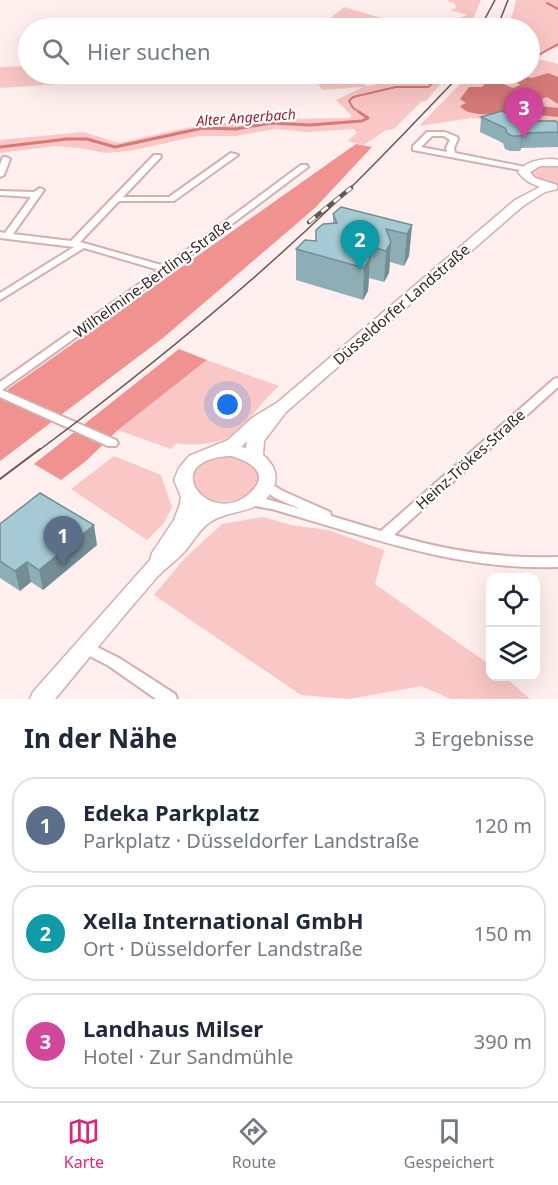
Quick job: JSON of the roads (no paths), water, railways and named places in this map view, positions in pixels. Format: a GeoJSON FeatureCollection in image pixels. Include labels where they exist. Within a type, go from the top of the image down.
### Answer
{"type":"FeatureCollection","features":[{"type":"Feature","properties":{"kind":"main road"},"geometry":{"type":"LineString","coordinates":[[555,187],[528,175],[536,163],[557,163]]}},
{"type":"Feature","properties":{"kind":"main road","name":"Düsseldorfer Landstraße"},"geometry":{"type":"LineString","coordinates":[[221,450],[234,444],[258,422],[284,406],[519,203],[533,187],[528,175]]}},
{"type":"Feature","properties":{"kind":"main road","name":"Düsseldorfer Landstraße"},"geometry":{"type":"LineString","coordinates":[[519,203],[542,190],[555,187]]}},
{"type":"Feature","properties":{"kind":"main road","name":"Düsseldorfer Landstraße"},"geometry":{"type":"LineString","coordinates":[[254,456],[256,440],[284,406]]}},
{"type":"Feature","properties":{"kind":"main road"},"geometry":{"type":"LineString","coordinates":[[41,699],[153,569],[179,545],[199,521],[210,513],[253,501],[267,486],[267,469],[254,456],[241,451],[221,450],[202,455],[189,465],[183,480],[184,488],[190,496],[203,505],[223,509]]}},
{"type":"Feature","properties":{"kind":"main road"},"geometry":{"type":"LineString","coordinates":[[153,569],[168,541],[186,516],[190,506],[190,496]]}},
{"type":"Feature","properties":{"kind":"street"},"geometry":{"type":"LineString","coordinates":[[452,155],[450,148],[454,139],[445,134],[427,136],[416,148],[528,175]]}},
{"type":"Feature","properties":{"kind":"street"},"geometry":{"type":"LineString","coordinates":[[118,199],[171,199],[234,155]]}},
{"type":"Feature","properties":{"kind":"street"},"geometry":{"type":"LineString","coordinates":[[0,297],[78,244],[157,157]]}},
{"type":"Feature","properties":{"kind":"street"},"geometry":{"type":"LineString","coordinates":[[0,175],[6,159]]}},
{"type":"Feature","properties":{"kind":"street","name":"Wilhelmine-Bertling-Straße"},"geometry":{"type":"LineString","coordinates":[[0,387],[304,167]]}},
{"type":"Feature","properties":{"kind":"street"},"geometry":{"type":"LineString","coordinates":[[0,193],[39,193],[4,235]]}},
{"type":"Feature","properties":{"kind":"street"},"geometry":{"type":"LineString","coordinates":[[4,235],[78,244],[166,269]]}},
{"type":"Feature","properties":{"kind":"street","name":"Heinz-Trökes-Straße"},"geometry":{"type":"LineString","coordinates":[[383,537],[558,381]]}},
{"type":"Feature","properties":{"kind":"street"},"geometry":{"type":"LineString","coordinates":[[0,393],[112,443]]}},
{"type":"Feature","properties":{"kind":"street"},"geometry":{"type":"LineString","coordinates":[[267,486],[333,520]]}},
{"type":"Feature","properties":{"kind":"street"},"geometry":{"type":"LineString","coordinates":[[253,501],[333,520],[424,548],[517,562],[558,562]]}},
{"type":"Feature","properties":{"kind":"street"},"geometry":{"type":"LineString","coordinates":[[87,648],[114,662],[169,699]]}},
{"type":"Feature","properties":{"kind":"waterway","name":"Alter Angerbach"},"geometry":{"type":"LineString","coordinates":[[547,3],[558,9]]}},
{"type":"Feature","properties":{"kind":"waterway","name":"Alter Angerbach"},"geometry":{"type":"LineString","coordinates":[[540,54],[558,44]]}},
{"type":"Feature","properties":{"kind":"waterway","name":"Alter Angerbach"},"geometry":{"type":"LineString","coordinates":[[361,113],[353,108],[349,101],[353,97],[396,87],[428,87],[432,84]]}},
{"type":"Feature","properties":{"kind":"waterway","name":"Alter Angerbach"},"geometry":{"type":"LineString","coordinates":[[0,147],[67,139],[87,139],[115,147],[203,128],[236,129],[271,123],[310,125],[362,121],[368,118],[359,112]]}},
{"type":"Feature","properties":{"kind":"tram line"},"geometry":{"type":"LineString","coordinates":[[485,18],[495,0]]}},
{"type":"Feature","properties":{"kind":"tram line"},"geometry":{"type":"LineString","coordinates":[[501,18],[508,0]]}},
{"type":"Feature","properties":{"kind":"tram line"},"geometry":{"type":"LineString","coordinates":[[38,451],[151,364],[261,272],[348,191],[451,84]]}},
{"type":"Feature","properties":{"kind":"tram line"},"geometry":{"type":"LineString","coordinates":[[0,479],[40,449]]}},
{"type":"Feature","properties":{"kind":"railway"},"geometry":{"type":"LineString","coordinates":[[309,222],[351,188]]}},
{"type":"Feature","properties":{"kind":"place","name":"Landhaus Milser"},"geometry":{"type":"Point","coordinates":[524,138]}},
{"type":"Feature","properties":{"kind":"place","name":"Xella International GmbH"},"geometry":{"type":"Point","coordinates":[360,270]}},
{"type":"Feature","properties":{"kind":"place","name":"Edeka Parkplatz"},"geometry":{"type":"Point","coordinates":[63,566]}}]}
